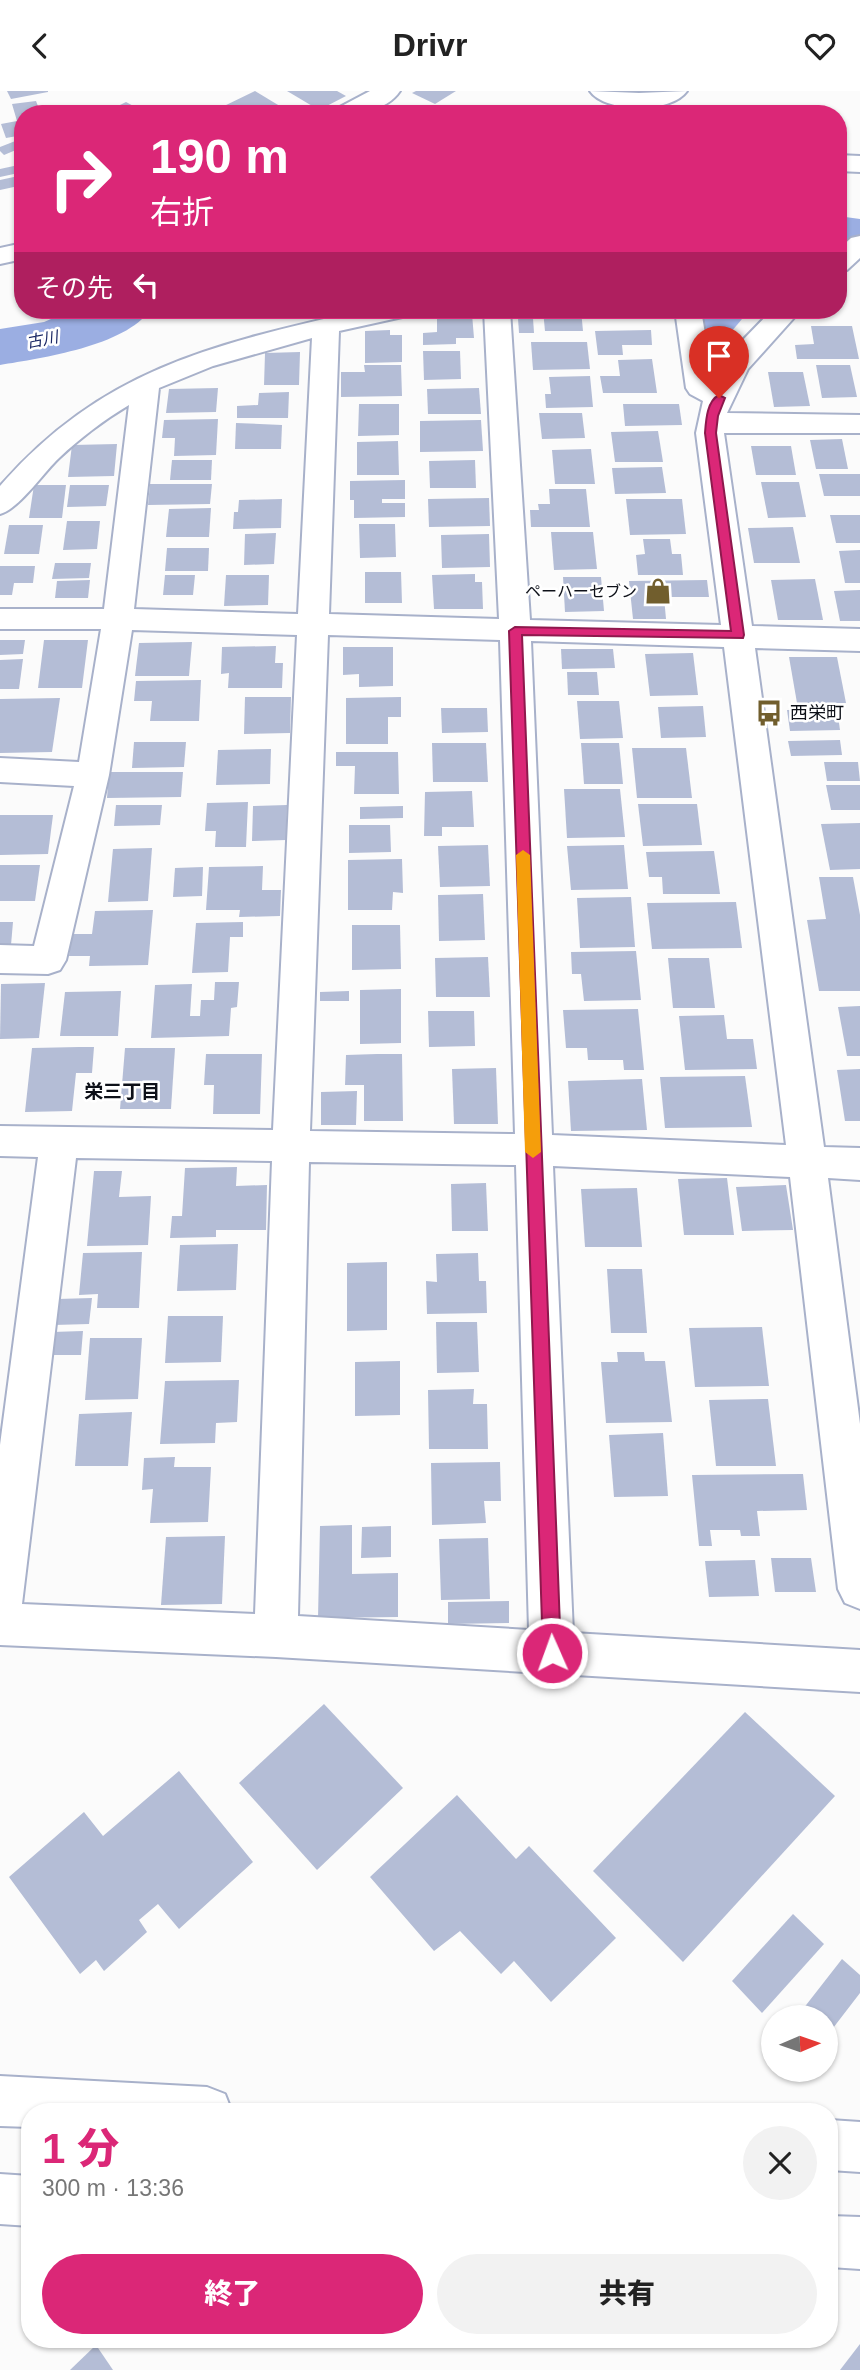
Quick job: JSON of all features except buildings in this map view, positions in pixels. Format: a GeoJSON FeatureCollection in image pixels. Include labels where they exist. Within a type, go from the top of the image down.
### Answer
{"type":"FeatureCollection","features":[{"type":"Feature","properties":{"kind":"main road"},"geometry":{"type":"LineString","coordinates":[[602,91],[615,97],[645,101],[662,100],[675,91]]}},
{"type":"Feature","properties":{"kind":"main road"},"geometry":{"type":"LineString","coordinates":[[847,256],[860,244]]}},
{"type":"Feature","properties":{"kind":"main road"},"geometry":{"type":"LineString","coordinates":[[0,505],[57,443],[102,408],[204,360],[359,319]]}},
{"type":"Feature","properties":{"kind":"main road"},"geometry":{"type":"LineString","coordinates":[[498,319],[515,631],[552,1653]]}},
{"type":"Feature","properties":{"kind":"main road"},"geometry":{"type":"LineString","coordinates":[[689,319],[700,388],[715,410],[738,635],[860,1589]]}},
{"type":"Feature","properties":{"kind":"main road"},"geometry":{"type":"LineString","coordinates":[[715,410],[740,361],[768,319]]}},
{"type":"Feature","properties":{"kind":"main road"},"geometry":{"type":"LineString","coordinates":[[276,1636],[291,1144],[326,327]]}},
{"type":"Feature","properties":{"kind":"main road"},"geometry":{"type":"LineString","coordinates":[[0,959],[48,960],[93,775],[118,619],[145,386]]}},
{"type":"Feature","properties":{"kind":"main road"},"geometry":{"type":"LineString","coordinates":[[715,410],[860,424]]}},
{"type":"Feature","properties":{"kind":"main road"},"geometry":{"type":"LineString","coordinates":[[0,619],[118,619],[860,640]]}},
{"type":"Feature","properties":{"kind":"main road"},"geometry":{"type":"LineString","coordinates":[[0,770],[93,775]]}},
{"type":"Feature","properties":{"kind":"main road"},"geometry":{"type":"LineString","coordinates":[[0,1141],[533,1150],[860,1164]]}},
{"type":"Feature","properties":{"kind":"main road"},"geometry":{"type":"LineString","coordinates":[[0,1607],[59,1143]]}},
{"type":"Feature","properties":{"kind":"main road"},"geometry":{"type":"LineString","coordinates":[[0,1624],[276,1636],[860,1671]]}},
{"type":"Feature","properties":{"kind":"main road"},"geometry":{"type":"LineString","coordinates":[[0,2101],[38,2103]]}},
{"type":"Feature","properties":{"kind":"main road"},"geometry":{"type":"LineString","coordinates":[[838,2146],[860,2147]]}},
{"type":"Feature","properties":{"kind":"main road"},"geometry":{"type":"LineString","coordinates":[[0,2199],[21,2200]]}},
{"type":"Feature","properties":{"kind":"main road"},"geometry":{"type":"LineString","coordinates":[[838,2242],[860,2243]]}},
{"type":"Feature","properties":{"kind":"shaded area"},"geometry":{"type":"Polygon","coordinates":[[[699,319],[742,319],[710,357],[702,354],[699,319]]]}},
{"type":"Feature","properties":{"kind":"waterway","name":"古川"},"geometry":{"type":"LineString","coordinates":[[847,234],[860,236]]}},
{"type":"Feature","properties":{"kind":"waterway","name":"古川"},"geometry":{"type":"LineString","coordinates":[[0,347],[59,337],[100,319]]}},
{"type":"Feature","properties":{"kind":"slow traffic"},"geometry":{"type":"LineString","coordinates":[[523,855],[533,1152]]}},
{"type":"Feature","properties":{"kind":"place","name":"ペーハーセブン"},"geometry":{"type":"Point","coordinates":[658,591]}},
{"type":"Feature","properties":{"kind":"place","name":"西栄町"},"geometry":{"type":"Point","coordinates":[769,713]}},
{"type":"Feature","properties":{"kind":"district","name":"栄三丁目"},"geometry":{"type":"Point","coordinates":[122,1091]}},
{"type":"Feature","properties":{"kind":"route"},"geometry":{"type":"LineString","coordinates":[[552,1653],[515,631],[738,635],[710,433],[712,416],[719,398]]}}]}
